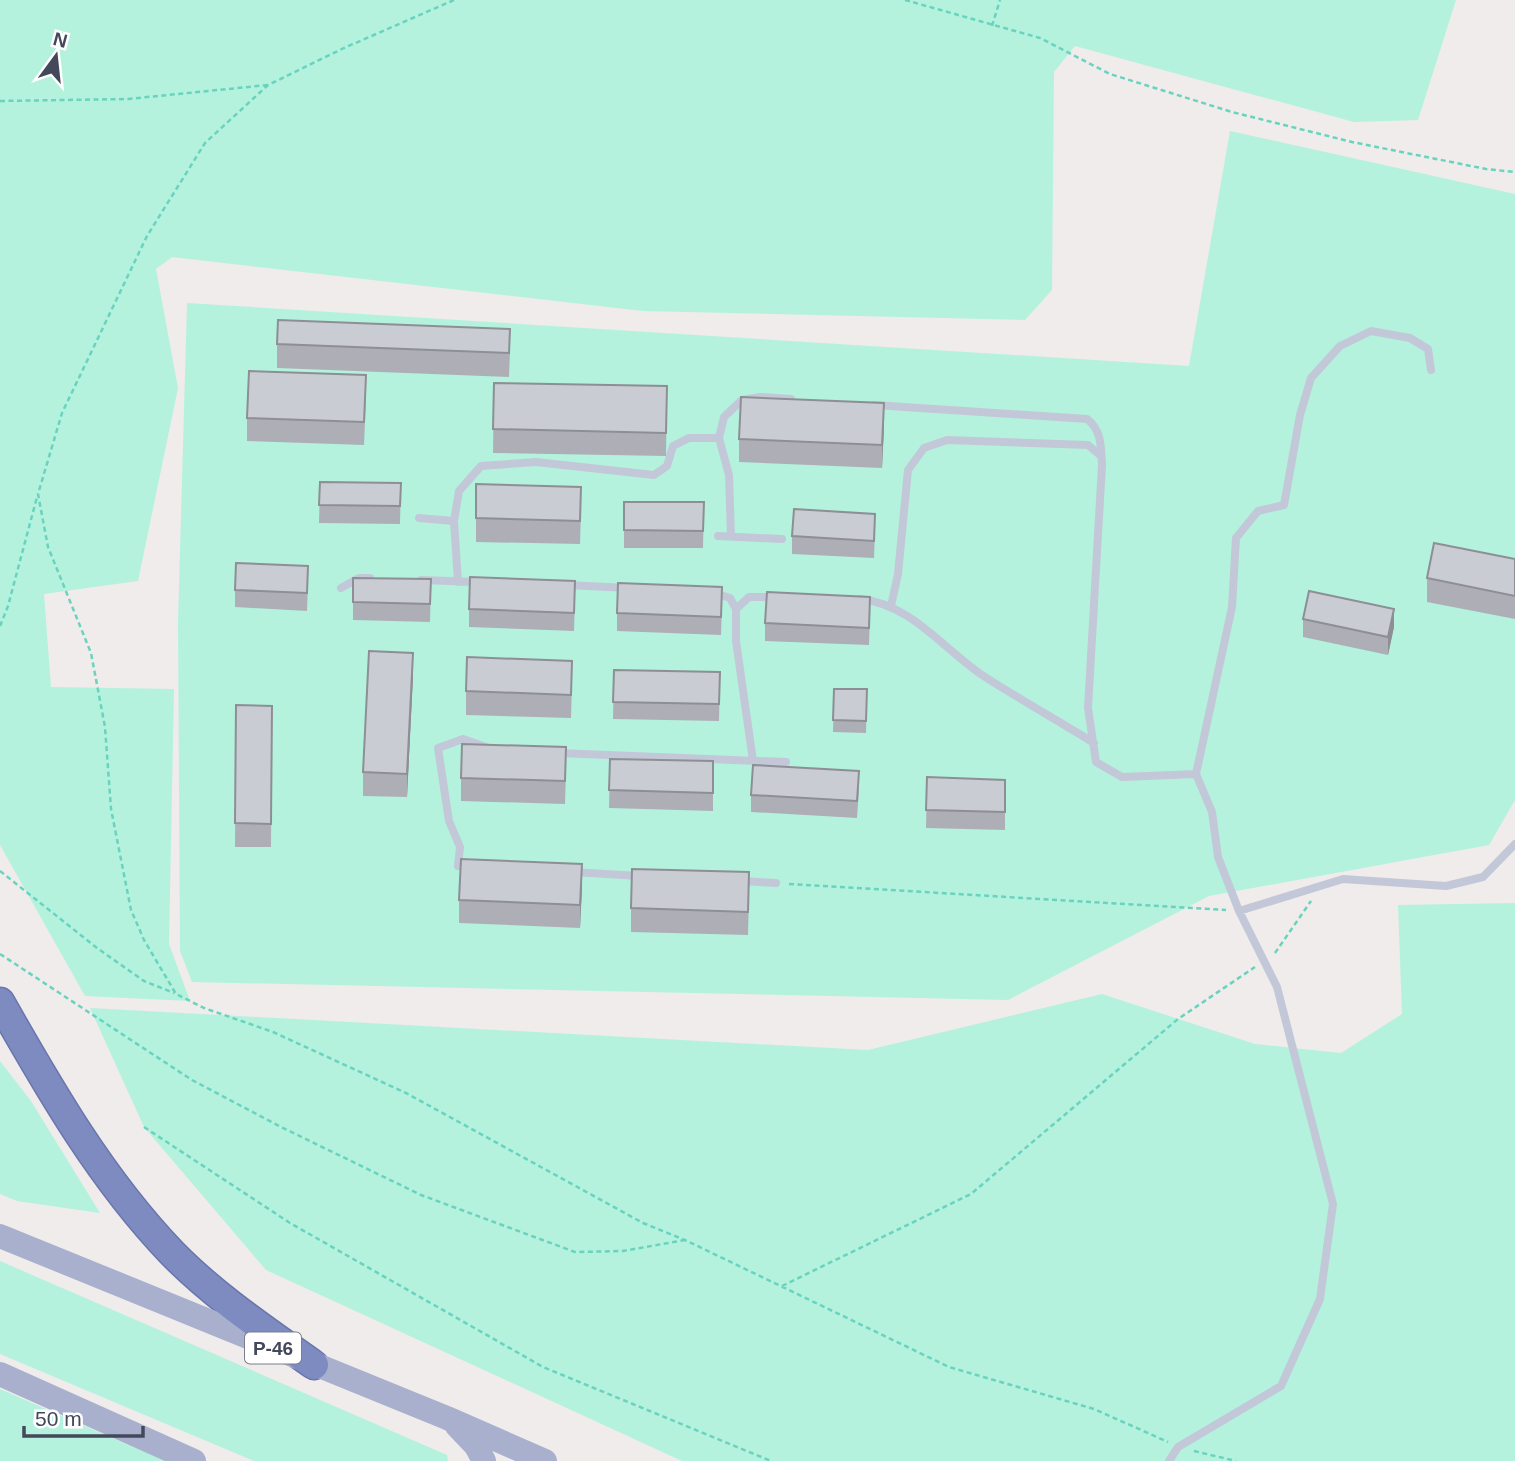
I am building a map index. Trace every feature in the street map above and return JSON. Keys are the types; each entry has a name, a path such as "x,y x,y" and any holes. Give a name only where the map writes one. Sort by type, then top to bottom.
{"highway":[{"path":"0,1002 64,1113 148,1226 190,1270 236,1309 314,1365"}],"main road":[{"name":"Р-46","path":"0,1236 447,1418 545,1461"},
{"path":"0,1374 194,1461"},
{"path":"447,1418 467,1434 484,1461"}],"lane":[{"path":"1169,1461 1178,1447 1282,1386 1320,1299 1333,1204 1276,986 1239,911 1218,857 1212,812 1196,774 1232,607 1236,538 1258,511 1284,505 1300,415 1311,378 1340,346 1371,331 1410,338 1428,349 1431,370"},
{"path":"731,537 729,475 719,438 724,417 742,400 760,397 801,400"},
{"path":"869,404 1087,419 1095,425 1101,456 1088,708 1096,762 1122,777 1196,774"},
{"path":"458,582 454,521 459,491 481,466 536,462 654,475 667,466 673,446 689,438 719,438"},
{"path":"891,606 898,574 908,470 924,447 947,440 1088,445 1101,456"},
{"path":"419,518 454,521"},
{"path":"718,536 782,539"},
{"path":"341,588 359,578 384,579"},
{"path":"408,580 485,582"},
{"path":"553,585 635,589"},
{"path":"704,592 718,592 730,598 736,609 736,641 753,761"},
{"path":"736,609 749,597 788,597"},
{"path":"851,599 864,599 891,606 914,619 981,674 1094,743"},
{"path":"485,868 458,866 460,847 449,821 438,748 463,739 484,747 497,748"},
{"path":"551,752 786,762"},
{"path":"1239,911 1343,878 1446,886 1483,877 1515,844"},
{"path":"568,872 650,876"},
{"path":"732,880 776,883"}],"path":[{"path":"0,626 62,413 147,236 205,143 268,85 454,0"},
{"path":"905,0 1040,38 1110,74 1231,112 1352,142 1486,169 1515,172"},
{"path":"992,26 1000,0"},
{"path":"0,101 128,99 268,85"},
{"path":"38,494 48,547 91,653 105,727 111,809 131,910 144,940 176,993"},
{"path":"0,871 97,948 144,981 176,993 204,1008 273,1032 406,1093 643,1223 685,1240 949,1367 1094,1409 1178,1447 1236,1461"},
{"path":"759,882 1239,911"},
{"path":"782,1286 971,1194 1178,1019 1274,955 1322,885"},
{"path":"0,954 192,1080 421,1195 575,1252 623,1251 685,1240"},
{"path":"144,1127 290,1223 544,1367 771,1461"}],"green space":[{"path":"0,0 1456,0 1418,120 1354,122 1075,46 1054,72 1052,290 1025,320 643,311 172,257 156,269 178,388 138,581 44,594 51,687 174,689 169,944 190,1001 85,996 0,845"},
{"path":"1230,131 1515,194 1515,800 1489,845 1209,896 1008,1000 192,982 180,951 178,623 187,303 1189,366"},
{"path":"1515,903 1515,1461 682,1461 266,1270 144,1127 90,1008 868,1050 1102,994 1255,1044 1341,1053 1402,1014 1398,905"},
{"path":"0,1061 31,1101 100,1213 17,1201 0,1194"},
{"path":"0,1261 447,1455 448,1461 254,1461 0,1354"},
{"path":"0,1389 165,1461 0,1461"}],"building":[{"path":"278,320 510,329 509,353 277,344"},
{"path":"249,371 366,375 364,422 247,418"},
{"path":"494,383 667,386 666,433 493,429"},
{"path":"741,397 884,403 882,445 739,439"},
{"path":"320,482 401,483 400,506 319,505"},
{"path":"476,484 581,487 580,521 476,518"},
{"path":"624,502 704,502 703,531 624,530"},
{"path":"794,509 875,514 874,541 792,536"},
{"path":"1434,543 1515,559 1515,596 1427,578"},
{"path":"236,563 308,566 307,593 235,590"},
{"path":"470,577 575,581 574,613 469,609"},
{"path":"353,578 431,579 430,604 353,602"},
{"path":"618,583 722,587 721,617 617,613"},
{"path":"1309,591 1394,609 1388,637 1303,619"},
{"path":"767,592 870,597 869,628 765,623"},
{"path":"369,651 413,653 407,774 363,772"},
{"path":"467,657 572,661 571,695 466,691"},
{"path":"614,670 720,672 719,704 613,702"},
{"path":"834,689 867,689 866,721 833,720"},
{"path":"236,705 272,706 271,824 235,823"},
{"path":"462,744 566,747 565,781 461,778"},
{"path":"610,759 713,761 713,793 609,790"},
{"path":"753,765 859,771 857,801 751,795"},
{"path":"927,777 1005,780 1005,812 926,810"},
{"path":"461,859 582,864 580,905 459,900"},
{"path":"632,869 749,872 748,912 631,908"}]}
